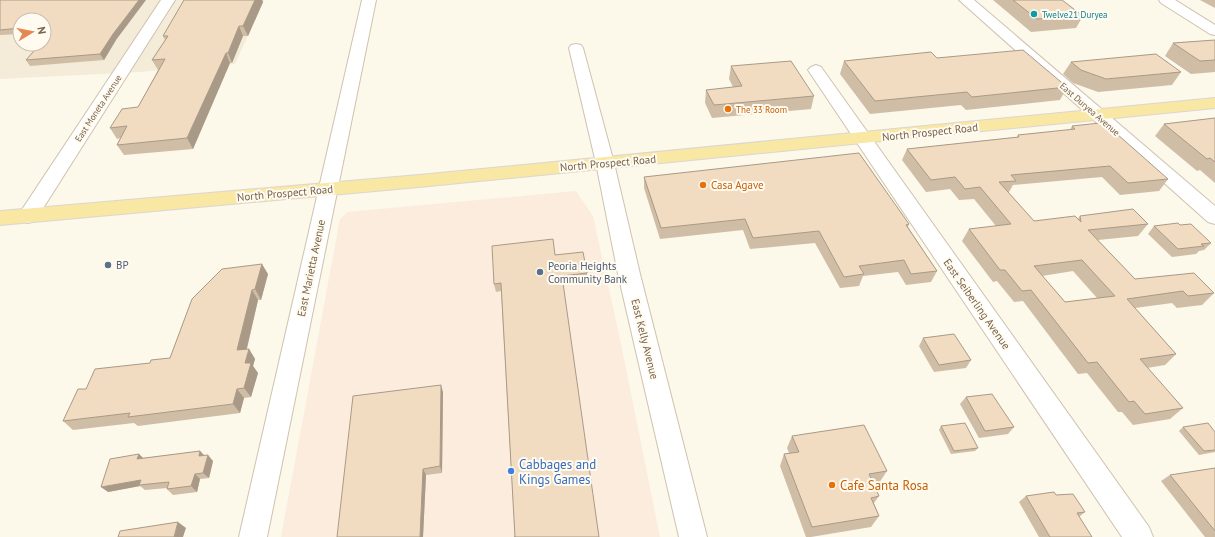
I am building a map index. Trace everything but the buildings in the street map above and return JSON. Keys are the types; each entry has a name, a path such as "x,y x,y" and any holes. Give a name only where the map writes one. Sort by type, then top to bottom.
{"main road":[{"name":"North Prospect Road","path":"0,218 605,163 1215,103"}],"street":[{"name":"East Moneta Avenue","path":"28,216 168,0"},
{"name":"East Marietta Avenue","path":"253,537 369,0"},
{"name":"East Duryea Avenue","path":"966,0 1215,217"},
{"path":"1166,0 1215,31"},
{"name":"East Kelly Avenue","path":"576,48 605,163 629,274 694,537"},
{"name":"East Seiberling Avenue","path":"816,70 1139,537"}],"shaded area":[{"path":"0,0 264,0 235,64 139,72 0,79"},
{"path":"576,191 593,216 621,344 660,537 281,537 340,219 347,212"}],"place":[{"name":"Twelve21 Duryea","path":"1034,14"},
{"name":"The 33 Room","path":"728,109"},
{"name":"Casa Agave","path":"703,185"},
{"name":"BP","path":"108,265"},
{"name":"Peoria Heights Community Bank","path":"540,272"},
{"name":"Cabbages and Kings Games","path":"511,471"},
{"name":"Cafe Santa Rosa","path":"832,485"}]}
